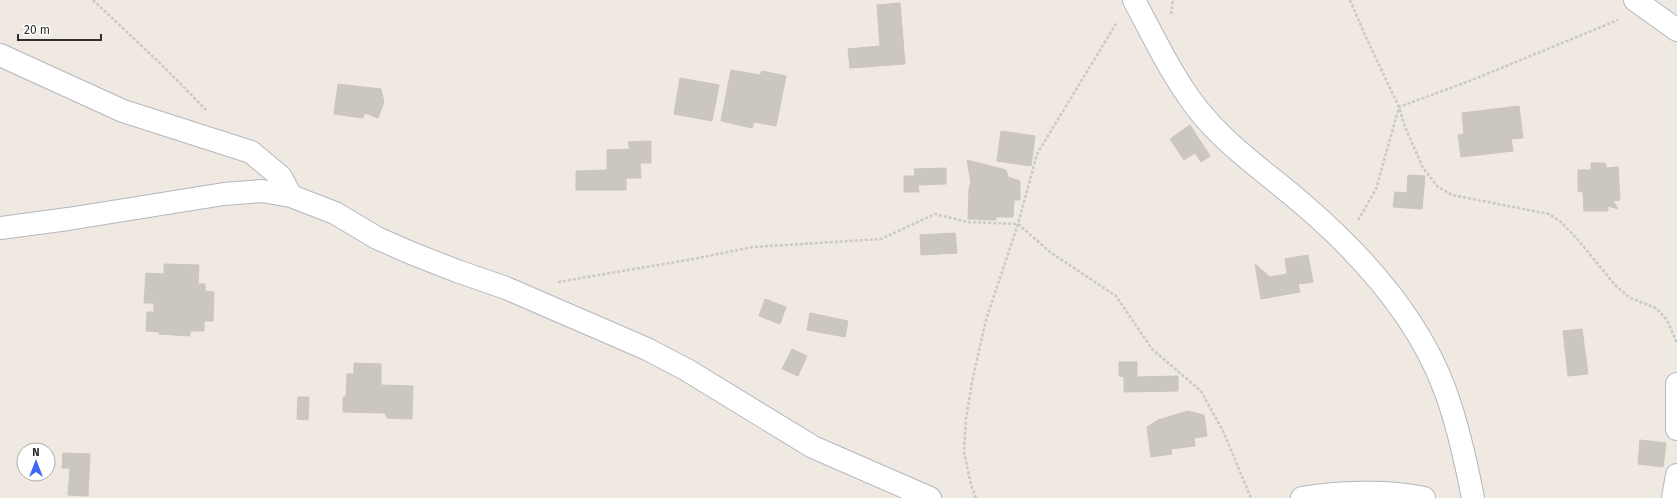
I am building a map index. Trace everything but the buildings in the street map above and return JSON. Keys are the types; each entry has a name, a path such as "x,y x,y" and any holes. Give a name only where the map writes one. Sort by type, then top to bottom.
{"street":[{"path":"1134,0 1165,60 1196,107 1227,141 1304,205 1344,243 1390,293 1423,342 1445,390 1463,447 1473,498"},
{"path":"1641,4 1677,30"},
{"path":"0,55 123,111 251,152 281,177 291,196"},
{"path":"0,228 68,219 224,194 262,191 291,196 335,213 377,238 412,254 457,272 506,288 647,350 687,370 813,447 930,498"},
{"path":"1677,384 1677,429"},
{"path":"1673,498 1677,475"},
{"path":"1302,498 1354,493 1412,495 1424,498"}],"path":[{"path":"93,0 211,114"},
{"path":"1350,0 1399,107 1405,126 1423,168 1438,188 1452,195 1549,214 1561,222 1579,241 1615,285 1630,298 1656,308 1667,320 1673,337 1677,343"},
{"path":"1399,107 1472,80 1641,4"},
{"path":"976,498 971,485 964,452 966,418 973,377 986,320 1018,224 1037,154 1118,21"},
{"path":"1344,243 1376,189 1399,107"},
{"path":"551,283 693,260 753,247 881,239 935,214 968,222 1018,224 1050,252 1116,296 1152,349 1201,391 1223,431 1251,498"}]}
